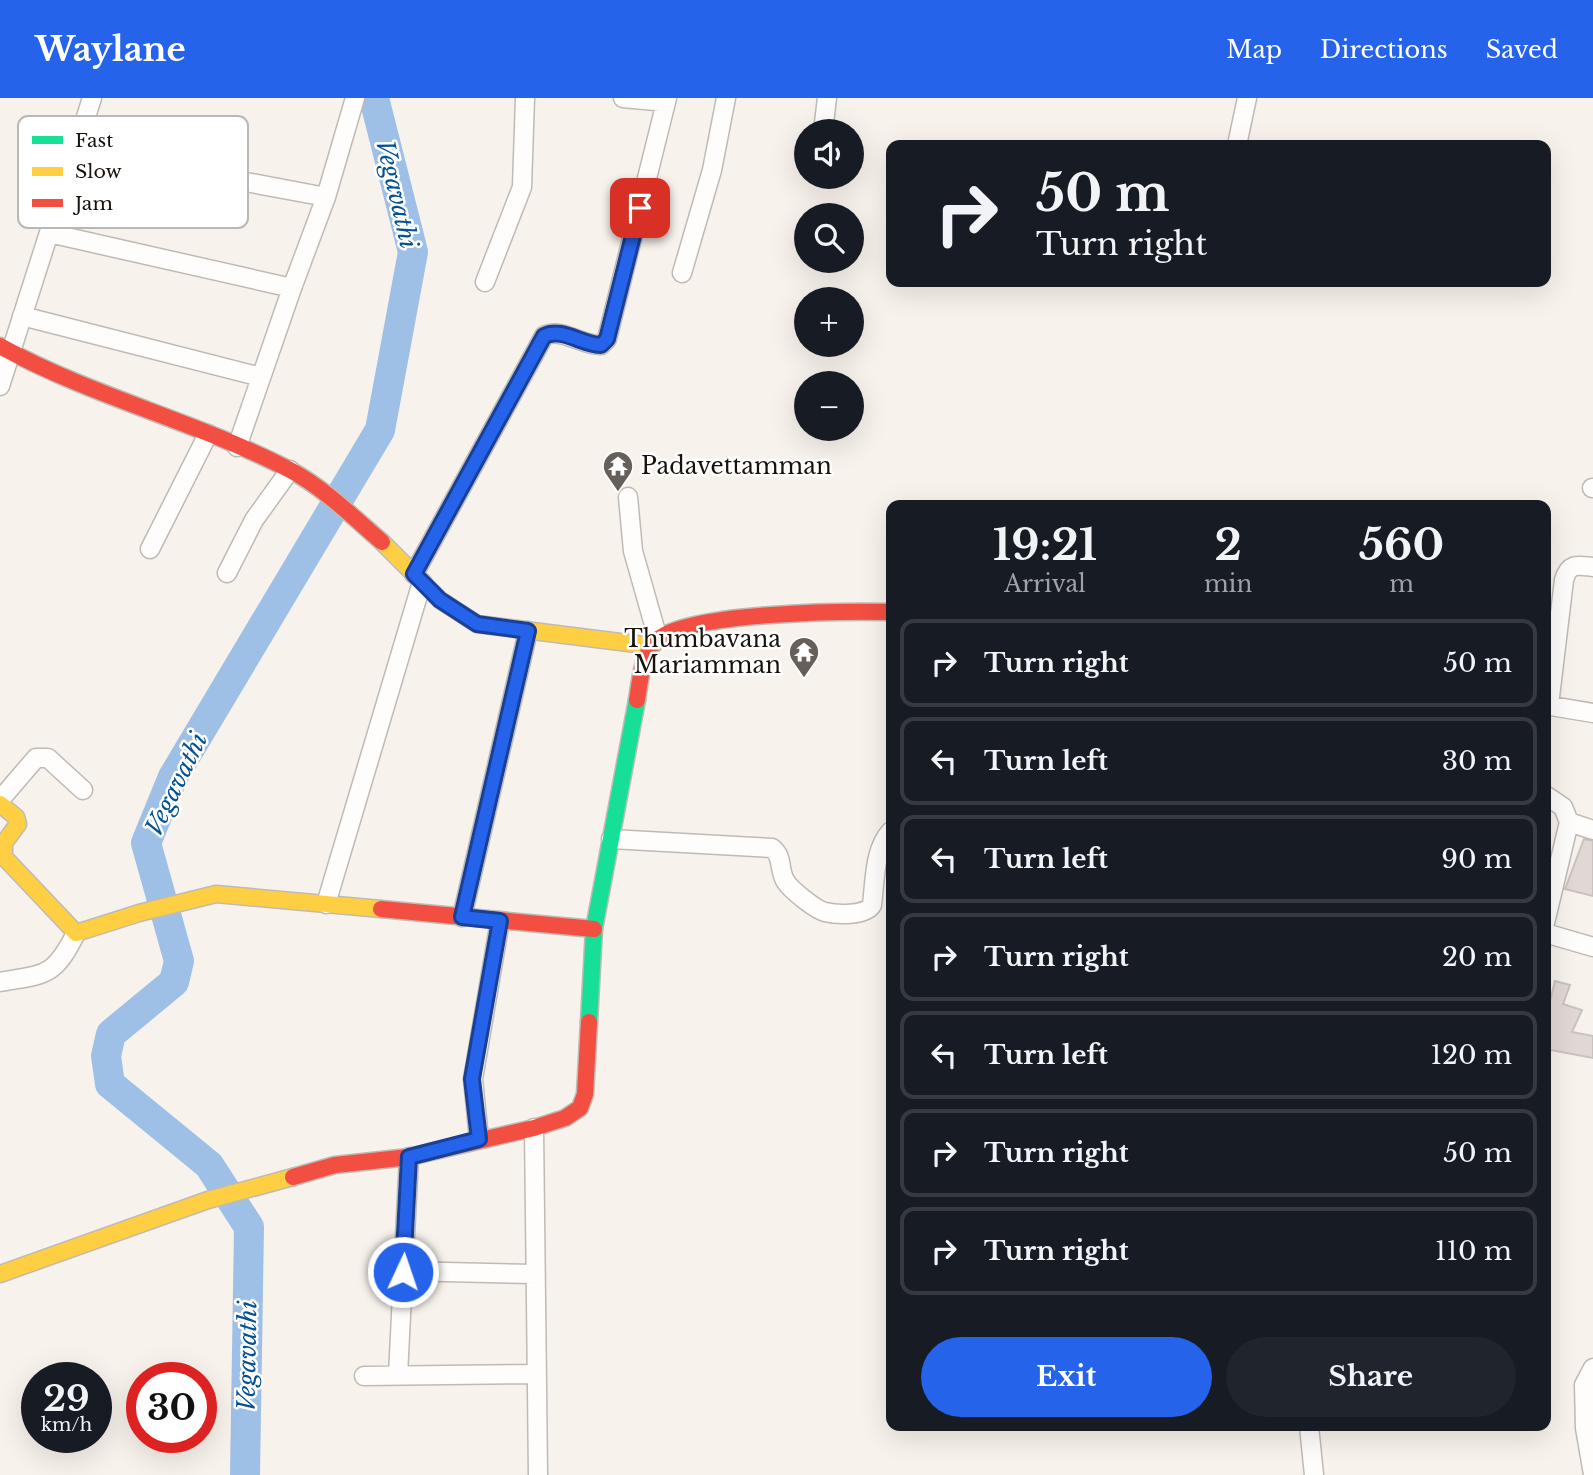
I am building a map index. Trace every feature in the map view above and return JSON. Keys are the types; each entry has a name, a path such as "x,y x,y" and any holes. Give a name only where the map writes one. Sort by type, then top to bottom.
{"street":[{"path":"86,116 92,98"},
{"path":"237,447 326,197 355,98"},
{"path":"485,282 522,187 525,98"},
{"path":"326,904 418,578 544,336 559,333 592,345 601,345 607,339 666,100 623,98"},
{"path":"682,273 712,170 726,98"},
{"path":"824,119 827,98"},
{"path":"1238,140 1247,98"},
{"path":"248,182 326,197"},
{"path":"0,386 5,349 22,316 51,228"},
{"path":"49,233 292,288"},
{"path":"22,316 261,377"},
{"path":"5,349 36,366 208,434 290,470 320,489 392,550 440,600 477,624 655,643"},
{"path":"150,549 208,434"},
{"path":"227,573 254,520 290,470"},
{"path":"628,497 633,551 655,643"},
{"path":"1551,676 1567,571 1573,566 1593,567"},
{"path":"0,1274 208,1200 335,1165 409,1157 534,1128 565,1118 580,1108 584,1094 594,929 643,666 655,643 681,628 708,621 852,611 886,612"},
{"path":"462,917 528,631"},
{"path":"1551,706 1593,713"},
{"path":"76,933 4,857 4,843 18,824 16,817 0,802 36,758 42,756 48,758 83,790"},
{"path":"1551,798 1563,807 1569,822 1551,898"},
{"path":"1569,822 1593,830"},
{"path":"611,839 772,848 780,857 786,884 820,909 832,913 869,910 879,854 886,836"},
{"path":"0,982 41,975 56,966 76,933 185,900 216,894 594,929"},
{"path":"479,1139 472,1079 500,921"},
{"path":"1551,935 1593,947"},
{"path":"534,1128 538,1475"},
{"path":"398,1375 409,1157"},
{"path":"403,1272 535,1275"},
{"path":"1593,1368 1584,1385 1584,1428 1593,1474"},
{"path":"364,1376 536,1374"},
{"path":"1310,1431 1314,1475"}],"building":[{"path":"1584,839 1593,841 1593,896 1565,889"},
{"path":"1555,981 1570,985 1563,1004 1582,1010 1572,1032 1593,1036 1593,1058 1551,1050 1551,997"}],"waterway":[{"name":"Vegavathi","path":"245,1475 249,1227 209,1165 110,1084 106,1056 111,1034 174,982 179,961 146,843 173,777 380,430 413,252 374,98"}],"traffic: fast":[{"path":"589,1022 594,929 637,700"}],"traffic: slow":[{"path":"382,542 440,600 477,624 652,646"},
{"path":"0,804 16,817 18,824 4,843 4,857 76,933 139,913 216,894 381,909"},
{"path":"0,1274 208,1200 293,1177"}],"traffic: jam":[{"path":"0,346 71,380 218,437 290,470 326,494 382,542"},
{"path":"637,700 642,668 648,653 657,640 674,631 701,624 769,615 886,612"},
{"path":"381,909 594,929"},
{"path":"293,1177 335,1165 409,1157 534,1128 565,1118 580,1108 585,1094 589,1022"}],"place":[{"name":"Padavettamman","path":"618,493"},
{"name":"Thumbavana Mariamman","path":"804,679"}],"route":[{"path":"403,1272 409,1157 479,1139 472,1079 500,921 462,917 528,631 477,624 440,600 414,574 544,336 559,333 592,345 601,345 607,339 640,208"}]}
